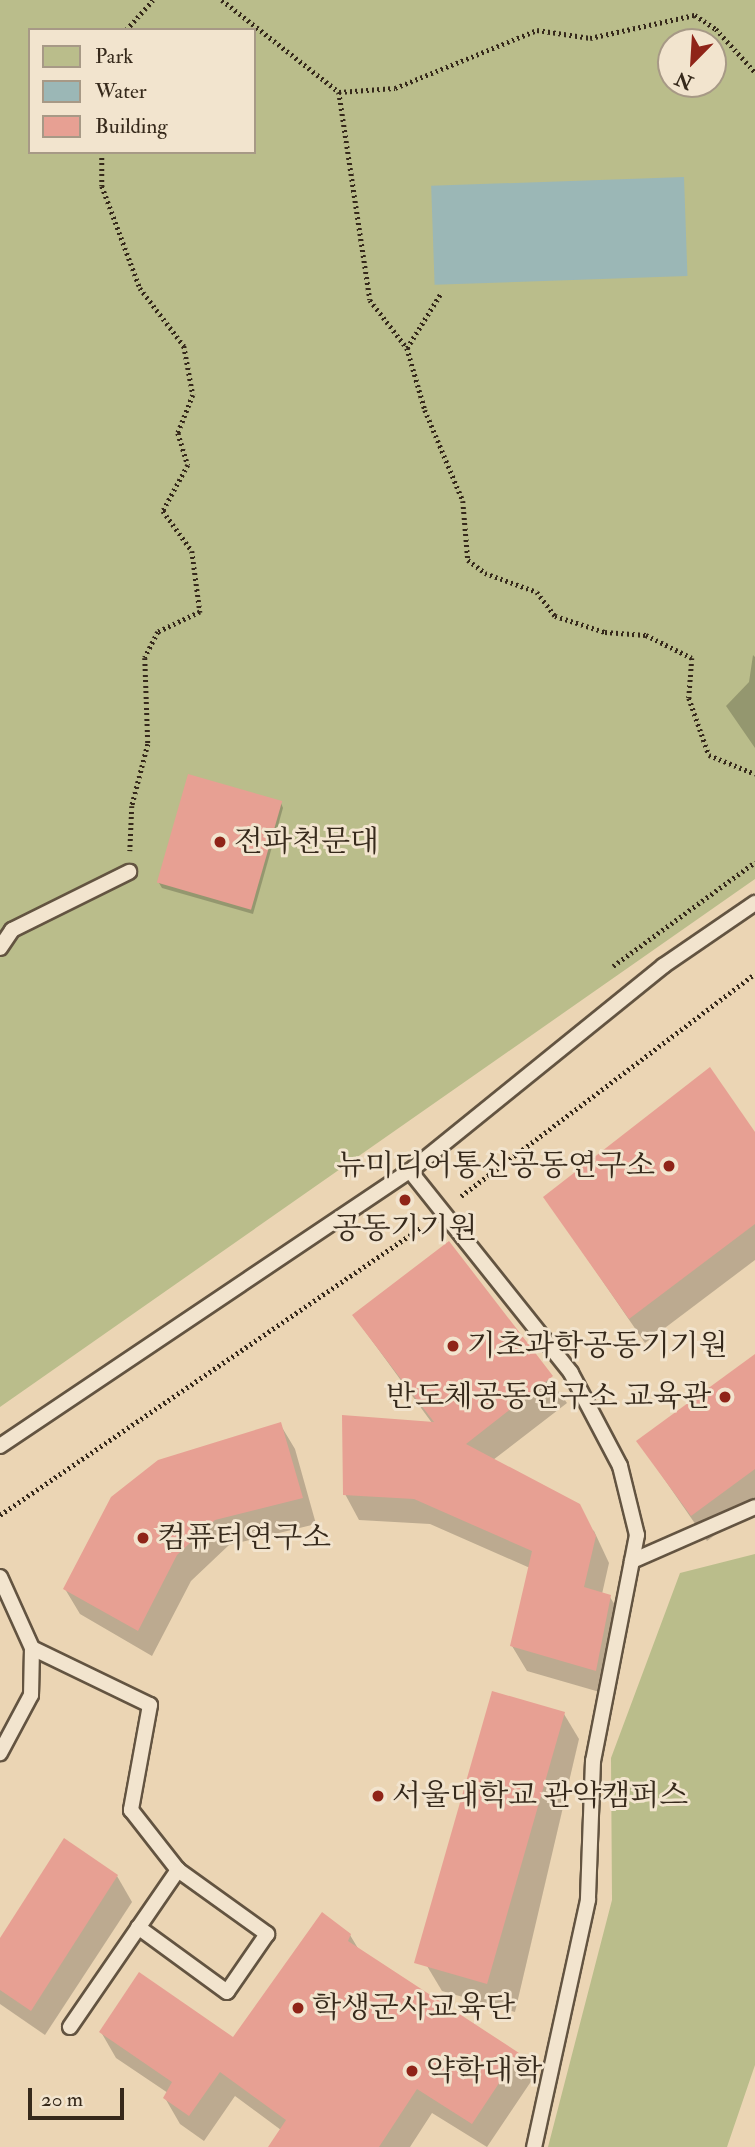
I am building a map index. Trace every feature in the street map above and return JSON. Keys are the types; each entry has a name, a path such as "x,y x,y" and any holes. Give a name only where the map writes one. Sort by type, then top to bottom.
{"lane":[{"path":"0,948 12,930 129,872"},
{"path":"0,1446 410,1171 663,966 755,902"},
{"path":"410,1171 571,1373 620,1466 637,1535 593,1761 588,1900 534,2147"},
{"path":"632,1561 755,1507"},
{"path":"0,1577 32,1648 31,1695 0,1753"},
{"path":"32,1648 150,1705 131,1810 178,1870 267,1934 228,1992 138,1927"},
{"path":"70,2027 178,1870"}],"path":[{"path":"128,28 153,0"},
{"path":"222,0 339,92 395,88 537,30 590,38 695,15 716,29 755,72"},
{"path":"339,92 370,300 407,348 425,410 463,500 468,560 485,573 537,592 555,616 605,632 646,635 692,658 689,698 709,755 755,774"},
{"path":"102,154 102,186 135,275 184,346 193,395 178,433 188,466 163,511 192,551 200,611 158,632 145,658 148,744 132,806 129,872"},
{"path":"407,348 441,293"},
{"path":"613,966 755,862"},
{"path":"461,1195 755,974"},
{"path":"0,1515 422,1227"}],"green space":[{"path":"0,0 755,0 755,879 0,1407"},
{"path":"755,1554 755,2065 727,2147 548,2147 612,1900 611,1758 680,1573"}],"water":[{"path":"684,177 687,276 435,285 431,186"}],"building":[{"name":"전파천문대","path":"188,774 282,801 251,910 157,883"},
{"name":"뉴미디어통신공동연구소","path":"710,1067 755,1132 755,1224 629,1319 543,1197"},
{"path":"449,1241 553,1376 466,1444 580,1504 596,1536 584,1587 611,1595 596,1671 510,1646 532,1551 414,1499 343,1495 342,1415 434,1422 352,1315"},
{"name":"반도체공동연구소 교육관","path":"755,1354 755,1469 691,1516 636,1441"},
{"name":"컴퓨터연구소","path":"281,1422 303,1498 215,1520 177,1555 138,1631 63,1589 111,1497 158,1460"},
{"name":"약학대학","path":"492,1691 565,1712 487,1984 414,1963"},
{"path":"64,1838 118,1875 31,2011 0,1990 0,1938"},
{"path":"322,1912 351,1934 348,1941 519,2053 472,2124 417,2089 379,2147 268,2147 286,2120 220,2072 189,2116 163,2098 172,2082 99,2032 139,1972 233,2037"}],"place":[{"name":"전파천문대","path":"220,842"},
{"name":"뉴미디어통신공동연구소","path":"669,1166"},
{"name":"공동기기원","path":"405,1200"},
{"name":"기초과학공동기기원","path":"453,1346"},
{"name":"반도체공동연구소 교육관","path":"725,1397"},
{"name":"컴퓨터연구소","path":"143,1538"},
{"name":"서울대학교 관악캠퍼스","path":"378,1796"},
{"name":"학생군사교육단","path":"298,2008"},
{"name":"약학대학","path":"412,2071"}]}
